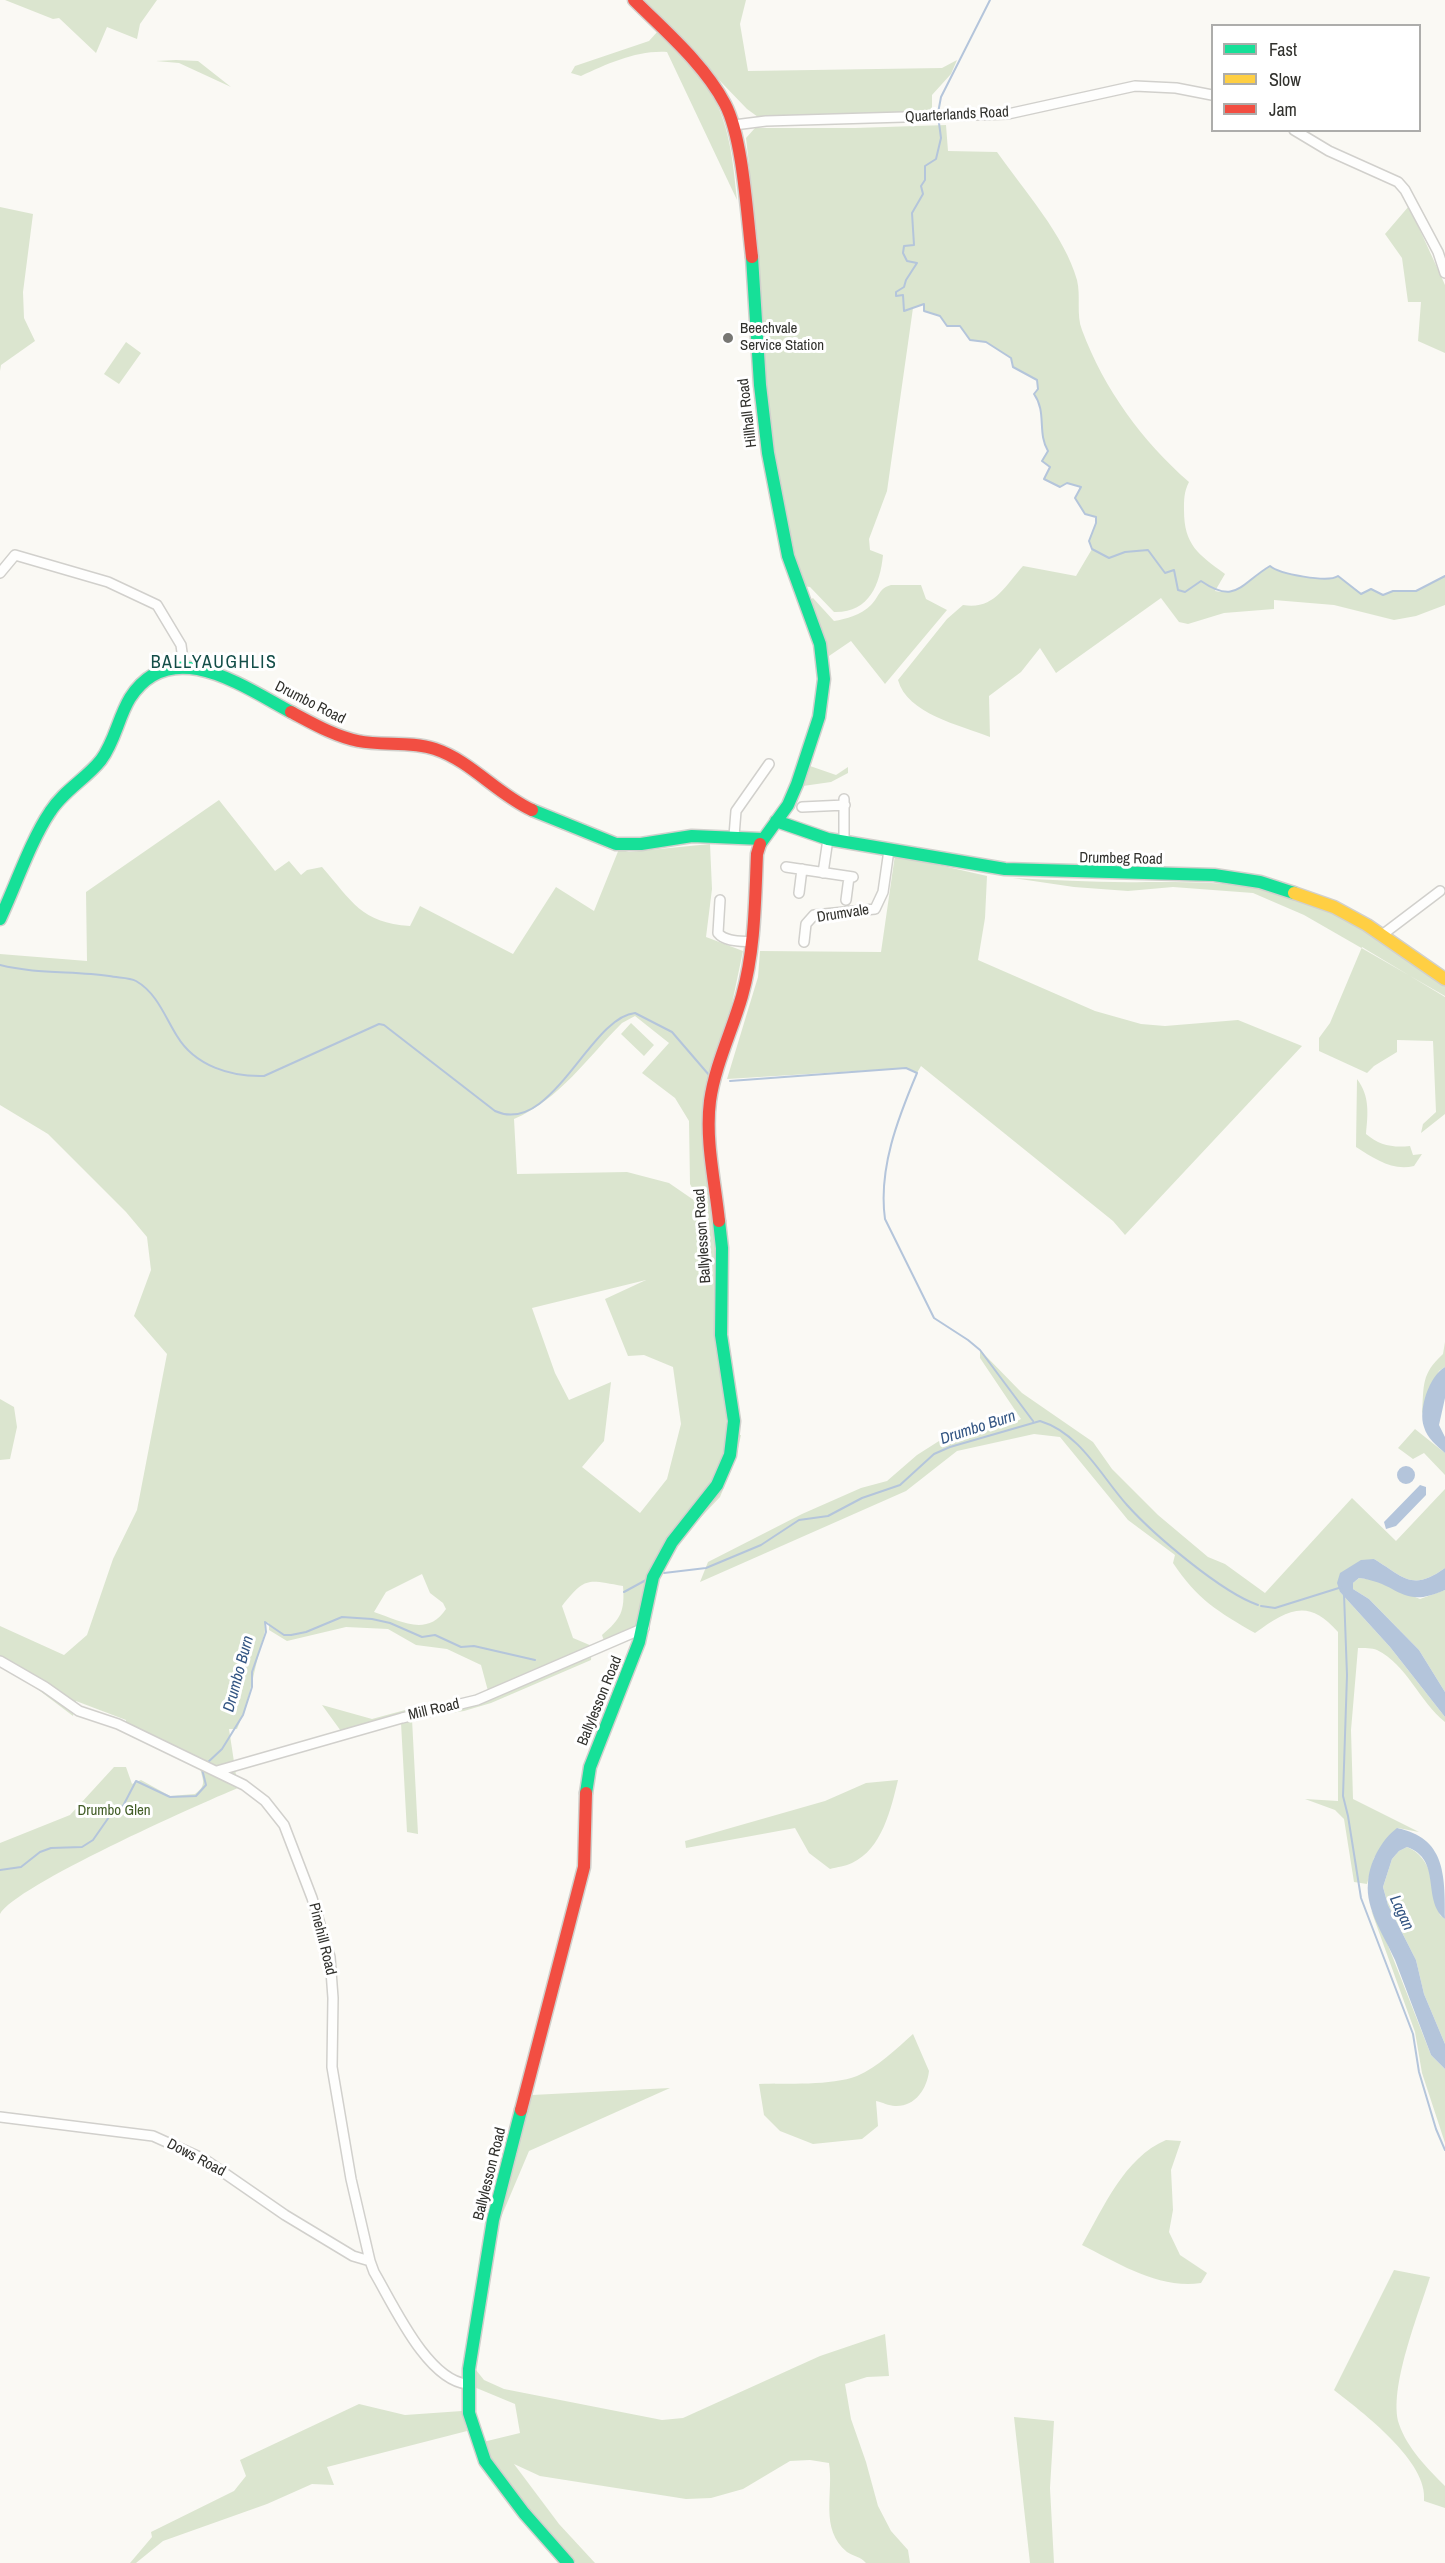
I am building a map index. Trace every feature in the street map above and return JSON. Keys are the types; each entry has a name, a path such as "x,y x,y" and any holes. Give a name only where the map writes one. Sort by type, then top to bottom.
{"main road":[{"name":"Hillhall Road","path":"634,0 702,71 726,105 734,125 742,168 752,252 759,385 768,453 788,556 820,644 824,679 819,717 797,784 776,821 762,839"},
{"name":"Drumbo Road","path":"0,919 49,813 59,799 104,756 124,705 132,693 154,676 184,667 206,669 225,676 313,724 349,739 381,745 423,747 445,753 514,801 543,816 616,844 629,845 680,837 735,836 762,839"},
{"name":"Drumbeg Road","path":"776,821 828,839 1022,871 1237,878 1313,898 1352,917 1382,935 1445,980"},
{"name":"Ballylesson Road","path":"568,2563 524,2513 485,2461 472,2427 468,2384 493,2220 585,1867 584,1803 590,1767 644,1628 648,1592 659,1562 717,1485 730,1455 731,1395 721,1335 722,1248 709,1127 715,1076 742,995 752,942 756,861 762,839"}],"street":[{"name":"Quarterlands Road","path":"734,125 766,121 1008,114 1135,86 1176,88 1211,95"},
{"path":"1297,132 1329,152 1398,182 1405,190 1438,252 1445,273"},
{"path":"0,573 15,555 108,582 157,604 181,645 184,667"},
{"path":"735,836 736,811 769,764"},
{"path":"802,807 844,802 844,842"},
{"path":"823,873 828,839"},
{"name":"Drumvale","path":"804,942 806,924 814,915 857,912 875,909 879,905 889,850"},
{"path":"786,867 851,877 846,900"},
{"path":"799,893 802,869"},
{"path":"1382,935 1440,891"},
{"path":"720,900 718,933 721,937 752,942"},
{"name":"Mill Road","path":"209,1767 477,1700 644,1628"},
{"name":"Pinehill Road","path":"0,1661 45,1687 79,1711 118,1724 254,1791 284,1825 324,1935 333,1980 332,2067 351,2179 370,2261 380,2282 424,2354 447,2376 468,2384"},
{"name":"Dows Road","path":"0,2117 153,2136 204,2159 285,2215 353,2256 370,2261"}],"green space":[{"path":"5,0 157,0 140,24 137,39 107,27 96,53 59,18 53,19"},
{"path":"642,0 746,0 740,24 748,71 942,68 957,60 951,74 932,95 932,115 758,117 747,109"},
{"path":"658,31 697,73 715,101 726,128 737,200 667,52 633,56 581,76 571,73 575,66 649,41"},
{"path":"156,61 198,61 231,87 179,63"},
{"path":"946,125 948,151 997,152 1042,213 1063,247 1077,280 1080,324 1101,373 1140,431 1189,482 1184,502 1185,522 1190,540 1200,554 1225,574 1215,591 1232,591 1270,566 1303,577 1324,579 1338,576 1361,593 1371,589 1383,595 1393,591 1416,591 1445,576 1445,605 1416,616 1394,620 1334,605 1274,600 1274,609 1224,613 1188,624 1179,622 1161,598 1056,673 1040,648 1021,672 989,696 990,737 936,717 912,702 903,692 898,680 947,619 963,605 974,606 991,600 1004,589 1023,566 1076,576 1092,549 1089,541 1096,517 1085,514 1075,498 1080,487 1067,483 1060,487 1044,479 1050,467 1042,461 1048,451 1043,437 1040,408 1034,394 1037,389 1037,380 1013,367 1011,358 986,342 970,340 960,326 947,326 940,316 924,311 923,304 913,308 887,491 869,539 870,550 883,555 879,577 864,602 846,611 834,612 810,587 803,586 785,516 768,415 746,138 755,128"},
{"path":"1409,206 1445,285 1445,353 1418,341 1421,302 1408,302 1402,258 1385,234"},
{"path":"0,207 33,214 23,292 24,318 35,341 1,365 0,371"},
{"path":"126,342 141,353 119,384 104,374"},
{"path":"891,585 921,585 926,599 947,610 885,684 851,641 829,656 820,625 808,601 813,598 834,621 863,611 871,605 884,588"},
{"path":"810,766 836,775 848,767 848,773 831,782 803,786"},
{"name":"Drumbo Glen","path":"219,800 275,871 289,861 301,875 307,870 322,867 350,900 369,915 393,924 410,926 420,906 513,954 556,887 594,911 619,849 629,852 710,844 712,889 706,937 743,951 729,1018 707,1086 704,1120 716,1247 717,1351 726,1402 727,1435 741,1435 736,1458 720,1497 689,1530 666,1561 638,1627 604,1641 602,1635 614,1624 620,1614 623,1586 588,1582 577,1589 562,1606 573,1638 592,1646 591,1660 491,1703 464,1711 412,1719 418,1834 407,1832 401,1723 346,1738 322,1705 372,1719 431,1703 474,1697 488,1691 481,1665 447,1649 416,1645 388,1629 346,1627 287,1641 269,1630 269,1623 265,1622 265,1633 246,1706 237,1729 229,1729 238,1788 186,1810 72,1866 13,1901 0,1914 0,1843 70,1815 114,1767 126,1767 132,1784 141,1780 170,1796 195,1794 203,1784 200,1767 125,1730 126,1720 76,1701 73,1716 32,1685 0,1666 0,1626 64,1655 87,1635 113,1559 137,1510 167,1354 134,1316 151,1270 147,1237 126,1212 48,1134 0,1105 0,954 87,961 86,892","holes":["635,1016 669,1043 642,1073 675,1098 689,1121 690,1184 701,1205 669,1183 627,1172 517,1174 514,1119 545,1101 572,1077 622,1023","646,1280 605,1299 628,1356 644,1355 673,1367 681,1424 667,1479 640,1513 582,1467 604,1441 611,1382 569,1400 555,1373 532,1308","422,1574 430,1593 443,1603 446,1609 430,1623 421,1625 403,1622 374,1612 386,1592"]},
{"path":"895,855 987,876 985,918 978,960 1095,1011 1141,1024 1165,1026 1238,1020 1302,1046 1125,1235 1113,1221 921,1066 917,1073 906,1068 727,1079 758,977 760,951 881,952"},
{"path":"1013,878 1223,884 1246,886 1292,897 1316,905 1369,932 1445,986 1445,996 1304,915 1253,893 1173,887 1128,891 1074,887"},
{"path":"1362,947 1445,997 1445,1114 1421,1133 1423,1124 1436,1112 1433,1041 1397,1040 1397,1052 1367,1073 1319,1051 1319,1038 1330,1023"},
{"path":"631,1023 654,1045 644,1056 621,1034"},
{"path":"1357,1079 1366,1099 1366,1134 1386,1145 1410,1146 1413,1155 1422,1154 1414,1166 1391,1165 1377,1160 1356,1147"},
{"path":"1445,1342 1445,1367 1439,1371 1422,1414 1427,1374 1443,1354"},
{"path":"980,1350 1022,1393 1093,1442 1112,1469 1158,1515 1208,1557 1225,1564 1265,1593 1352,1498 1396,1541 1445,1489 1445,1568 1424,1579 1408,1579 1374,1559 1340,1592 1390,1647 1445,1717 1445,1722 1388,1657 1375,1649 1358,1648 1351,1730 1353,1799 1419,1832 1398,1828 1374,1858 1367,1884 1354,1882 1344,1819 1335,1810 1305,1799 1338,1801 1338,1632 1317,1614 1297,1611 1277,1618 1255,1633 1209,1604 1173,1563 1175,1555 1128,1520 1060,1437 1034,1434 957,1451 906,1491 700,1582 708,1562 802,1514 861,1488 887,1481 917,1455 950,1434 989,1426 1009,1425 1021,1419 980,1358"},
{"path":"0,1399 14,1407 17,1427 10,1459 0,1460"},
{"path":"1415,1429 1445,1453 1445,1475 1424,1453 1413,1459 1398,1448"},
{"path":"1359,1578 1374,1580 1420,1599 1445,1590 1445,1692 1419,1650 1369,1599 1353,1589 1353,1583"},
{"path":"898,1780 884,1827 878,1838 862,1857 847,1865 830,1869 809,1853 795,1828 686,1848 685,1841 825,1801 866,1783"},
{"path":"1407,1847 1422,1858 1427,1867 1440,1915 1445,1919 1445,2044 1424,1994 1416,1960 1388,1905 1383,1887 1392,1859 1399,1851"},
{"path":"1371,1910 1382,1930 1431,2055 1445,2069 1445,2143 1422,2073 1415,2032"},
{"path":"913,2034 929,2071 926,2084 919,2096 902,2106 876,2101 878,2126 862,2139 813,2144 780,2131 764,2115 759,2084 822,2083 857,2076 879,2063"},
{"path":"670,2088 529,2151 499,2222 532,2095"},
{"path":"1166,2140 1181,2141 1171,2170 1173,2210 1169,2232 1180,2255 1207,2273 1201,2283 1185,2284 1154,2279 1082,2245 1116,2185 1127,2171 1151,2148"},
{"path":"1394,2270 1430,2277 1406,2351 1397,2409 1399,2424 1407,2441 1445,2486 1445,2508 1424,2501 1423,2486 1416,2470 1405,2455 1361,2411 1334,2390"},
{"path":"885,2334 889,2376 867,2377 845,2384 851,2419 878,2506 891,2531 908,2550 910,2563 866,2563 847,2552 838,2543 830,2522 829,2463 810,2460 790,2461 743,2489 711,2498 686,2499 540,2476 514,2464 559,2524 595,2563 576,2563 549,2536 512,2492 483,2442 520,2433 515,2404 474,2387 476,2370 484,2380 504,2389 662,2420 683,2418 820,2356"},
{"path":"359,2404 405,2415 462,2411 467,2431 327,2467 334,2485 312,2484 267,2504 163,2541 136,2563 130,2563 152,2537 151,2532 234,2491 246,2476 240,2460"},
{"path":"1014,2417 1054,2421 1050,2488 1054,2563 1030,2563"}],"water":[{"path":"1445,1367 1445,1398 1439,1425 1445,1437 1445,1453 1427,1435 1422,1412 1430,1385 1439,1371"},
{"path":"1406,1466 1412,1469 1415,1475 1412,1481 1406,1484 1400,1481 1397,1475 1400,1469"},
{"path":"1420,1485 1426,1487 1426,1495 1396,1526 1386,1529 1384,1522"},
{"path":"1374,1559 1408,1579 1424,1579 1445,1568 1445,1590 1430,1595 1409,1596 1373,1581 1359,1578 1353,1583 1353,1589 1369,1599 1419,1650 1445,1692 1445,1717 1390,1647 1340,1592 1337,1583 1340,1573 1361,1560"},
{"path":"1397,1828 1425,1840 1439,1860 1442,1873 1445,1919 1434,1902 1429,1870 1425,1861 1418,1853 1407,1847 1399,1851 1392,1859 1383,1887 1388,1905 1416,1960 1424,1994 1445,2044 1445,2069 1431,2055 1395,1960 1373,1913 1368,1893 1373,1860 1381,1845"}],"waterway":[{"path":"938,113 941,97 990,0"},
{"path":"939,123 941,138 936,159 925,166 925,180 921,186 923,194 912,213 914,245 904,246 903,253 907,261 917,263 904,287 896,292 896,296 903,295 904,311 924,304 924,311 940,316 947,326 960,326 970,340 986,342 1011,358 1013,367 1037,380 1038,389 1034,394 1040,408 1043,437 1048,451 1042,461 1050,467 1044,479 1060,487 1067,483 1081,487 1075,498 1085,514 1096,517 1089,541 1092,549 1109,558 1125,552 1148,550 1165,573 1174,570 1178,590 1185,592 1201,581 1213,588 1230,592 1270,566 1304,577 1324,579 1338,576 1361,594 1371,589 1383,595 1393,591 1416,591 1445,576"},
{"path":"0,965 27,970 127,978 136,981 150,992 177,1036 194,1055 215,1068 239,1074 264,1076 379,1024 384,1025 495,1111 515,1114 534,1107 552,1092 602,1034 618,1019 635,1013 672,1032 709,1075"},
{"path":"730,1081 906,1068 917,1073 891,1144 884,1181 885,1219 934,1318 980,1350 1033,1421"},
{"name":"Drumbo Burn","path":"664,1573 706,1568 761,1545 799,1520 828,1516 862,1498 900,1485 934,1454 950,1447 1040,1421 1067,1435 1078,1445 1127,1505 1171,1546 1207,1576 1258,1605"},
{"name":"Drumbo Burn","path":"624,1592 646,1580"},
{"name":"Drumbo Burn","path":"1261,1606 1275,1608 1342,1587"},
{"path":"1344,1594 1347,1675 1343,1796 1361,1898 1413,2034 1419,2072 1436,2129 1445,2150"},
{"name":"Drumbo Burn","path":"206,1764 222,1749 243,1715 252,1687 252,1672 266,1632 265,1622 284,1635 291,1635 306,1632 342,1617 372,1619 390,1623 422,1637 435,1635 461,1647 474,1646 535,1660"},
{"name":"Drumbo Burn","path":"0,1870 21,1867 40,1852 51,1848 82,1847 93,1840 109,1817 123,1806 136,1781 170,1797 196,1796 206,1785 202,1769"}],"traffic: fast":[{"path":"752,257 760,385 768,453 788,556 820,644 824,679 819,717 797,784 788,805 760,844"},
{"path":"0,919 43,823 61,798 101,760 130,698 147,679 166,670 187,668 208,672 252,690 291,712"},
{"path":"532,810 616,844 641,844 692,836 762,839"},
{"path":"776,821 828,839 1005,869 1214,875 1260,882 1294,893"},
{"path":"586,1793 590,1767 639,1642 653,1577 672,1542 717,1485 730,1455 734,1421 721,1335 722,1248 719,1221"},
{"path":"521,2110 493,2220 469,2369 469,2413 485,2461 524,2513 568,2563"}],"traffic: slow":[{"path":"1294,893 1334,907 1367,925 1445,979"}],"traffic: jam":[{"path":"634,0 695,62 725,104 736,136 740,157 752,257"},
{"path":"291,712 323,729 349,739 416,745 448,754 532,810"},
{"path":"719,1221 710,1146 710,1101 716,1074 746,979 752,943 757,854 760,844"},
{"path":"521,2110 584,1867 586,1793"}],"place":[{"name":"Beechvale Service Station","path":"728,338"}],"district":[{"name":"BALLYAUGHLIS","path":"214,663"}],"water label":[{"name":"Lagan","path":"1401,1913"}]}
